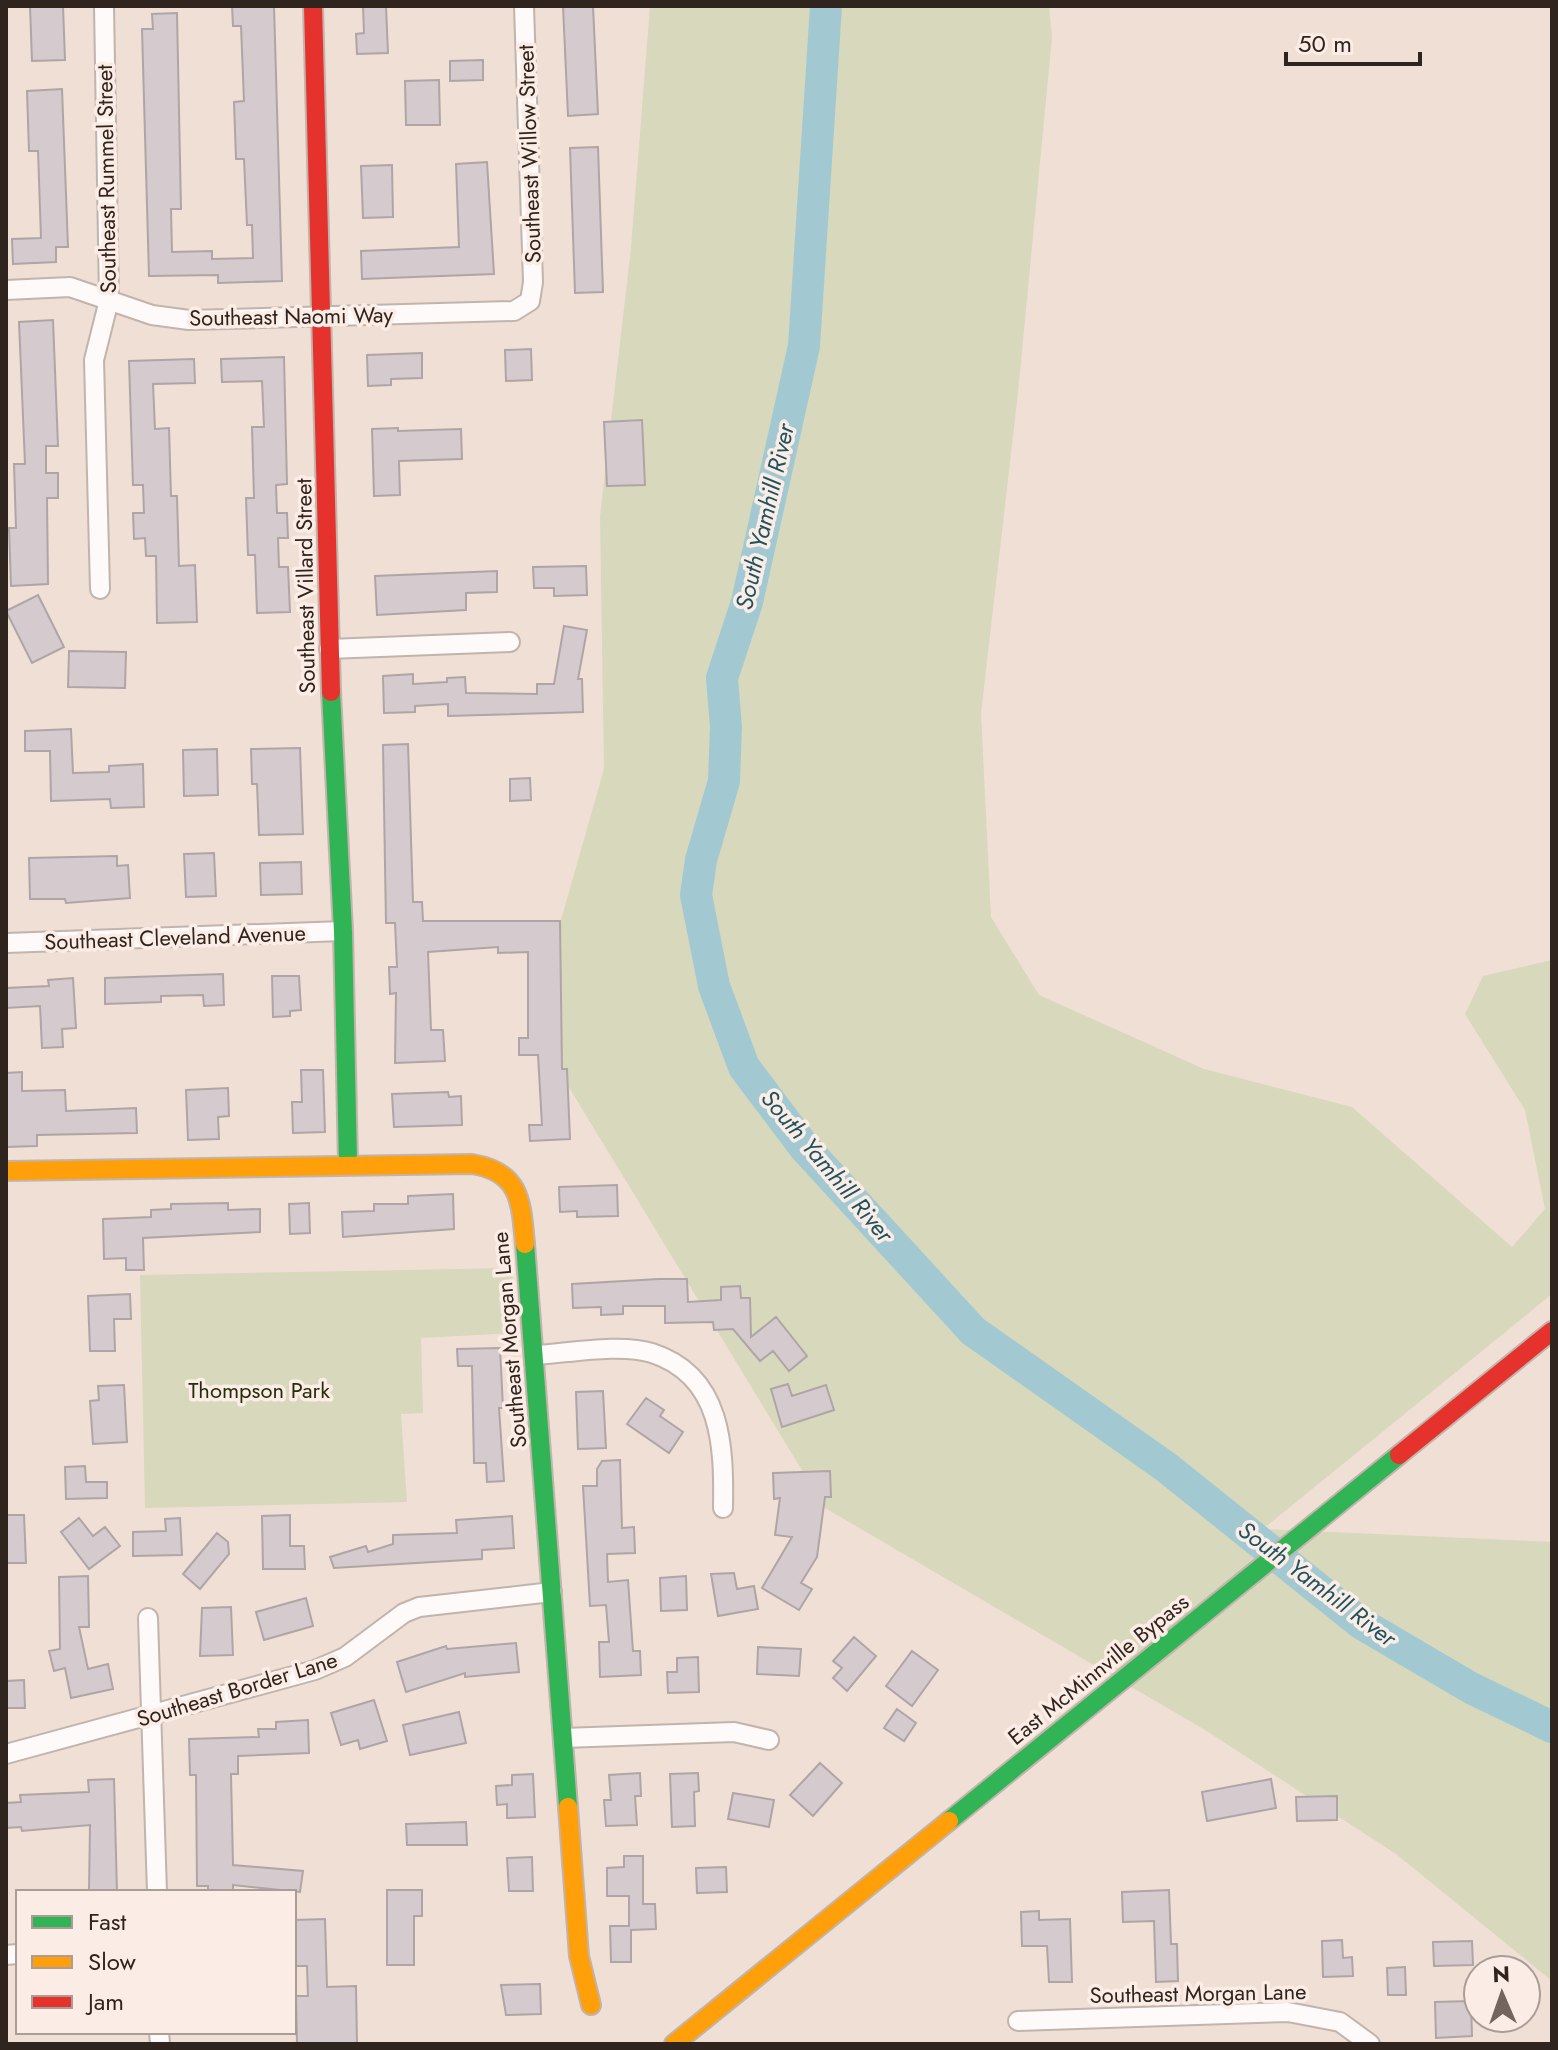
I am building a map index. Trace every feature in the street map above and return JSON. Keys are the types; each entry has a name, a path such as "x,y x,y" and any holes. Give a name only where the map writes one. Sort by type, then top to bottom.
{"main road":[{"name":"Southeast Villard Street","path":"313,6 329,649 343,931 348,1164"},
{"name":"Southeast Morgan Lane","path":"6,1171 480,1164 502,1173 517,1187 522,1209 536,1355 579,1956 591,2005"},
{"name":"East McMinnville Bypass","path":"674,2044 1552,1331"}],"street":[{"name":"Southeast Rummel Street","path":"100,589 94,360 100,325 109,300 104,6"},
{"name":"Southeast Willow Street","path":"524,6 533,282 530,301"},
{"name":"Southeast Naomi Way","path":"6,290 70,287 152,315 189,320 514,311 530,301"},
{"path":"329,649 510,642"},
{"name":"Southeast Cleveland Avenue","path":"6,943 343,931"},
{"path":"536,1355 603,1350 652,1353 686,1373 705,1395 720,1427 723,1508"},
{"name":"Southeast Border Lane","path":"6,1754 315,1670 345,1657 404,1613 419,1607 552,1592"},
{"path":"148,1618 157,1890"},
{"path":"563,1738 734,1732 769,1740"},
{"name":"Southeast Morgan Lane","path":"1018,2021 1288,2012 1340,2022 1370,2044"}],"green space":[{"path":"650,6 1049,6 1052,37 1018,393 981,713 991,917 1039,995 1204,1069 1352,1107 1512,1247 1545,1209 1525,1110 1465,1014 1483,976 1552,960 1552,1294 1263,1529 1552,1542 1552,1981 1542,1973 1542,1954 1519,1954 1396,1854 1205,1730 825,1508 531,1025 604,769 600,516 631,248"},
{"name":"Thompson Park","path":"512,1268 515,1333 421,1338 423,1413 401,1414 407,1502 145,1508 140,1275"}],"building":[{"path":"30,6 63,6 65,60 32,61"},
{"path":"232,6 274,6 282,281 218,283 218,275 149,276 142,29 153,29 152,14 177,13 181,209 171,209 172,252 212,251 212,259 253,258 252,225 247,225 244,159 236,159 234,102 244,101 241,26 233,26"},
{"path":"363,6 386,6 388,53 357,54 356,34 364,33"},
{"path":"563,6 593,6 598,114 568,116"},
{"path":"483,60 483,80 450,81 450,61"},
{"path":"439,80 440,125 406,125 405,81"},
{"path":"62,89 68,247 56,247 56,262 13,264 12,239 41,238 38,151 29,151 27,91"},
{"path":"598,147 603,292 575,293 570,148"},
{"path":"487,162 494,274 362,279 361,251 459,247 456,164"},
{"path":"392,165 393,217 363,218 361,166"},
{"path":"53,320 58,446 46,446 46,473 58,473 58,498 47,498 48,584 11,586 9,528 16,528 14,464 25,464 19,322"},
{"path":"531,349 532,380 506,381 505,350"},
{"path":"422,353 422,378 391,379 391,385 368,386 367,355"},
{"path":"284,357 287,484 276,485 277,513 287,513 288,538 278,538 279,567 288,567 290,612 257,613 255,555 248,555 246,498 254,498 252,427 264,427 262,381 222,382 221,359"},
{"path":"194,359 195,383 153,384 155,429 169,428 171,496 177,496 179,566 195,565 197,622 157,623 156,556 146,556 145,538 134,539 133,513 144,513 143,485 133,485 129,361"},
{"path":"642,420 645,485 607,486 604,422"},
{"path":"398,428 398,431 461,429 462,459 399,461 400,495 374,496 372,429"},
{"path":"586,566 587,595 554,596 554,588 534,588 533,567"},
{"path":"497,571 497,592 466,593 466,610 377,615 375,576"},
{"path":"38,595 64,647 32,663 6,611"},
{"path":"564,626 587,630 578,679 582,679 583,712 448,716 448,704 415,706 415,712 384,713 383,676 413,674 413,684 447,682 447,678 465,677 466,693 537,694 537,684 554,684"},
{"path":"69,651 126,652 125,688 68,687"},
{"path":"71,729 73,773 109,772 109,766 143,764 144,807 111,808 110,799 51,801 50,751 25,751 25,731"},
{"path":"408,744 413,902 422,902 423,921 560,921 562,1069 567,1069 570,1139 530,1141 529,1125 542,1125 538,1055 519,1055 519,1038 528,1038 528,952 498,953 498,947 428,952 431,1030 443,1030 445,1061 395,1063 396,993 390,994 389,967 397,967 395,923 386,923 383,745"},
{"path":"300,748 303,834 259,835 257,784 252,784 251,749"},
{"path":"217,749 218,795 184,796 183,750"},
{"path":"530,778 531,800 510,801 510,779"},
{"path":"214,853 216,896 186,897 184,854"},
{"path":"117,856 117,866 128,865 130,898 66,903 65,899 30,899 29,858"},
{"path":"301,862 302,894 261,895 260,863"},
{"path":"223,974 224,1005 204,1006 203,995 161,996 161,1002 105,1004 105,978"},
{"path":"272,976 299,976 301,1010 290,1011 290,1016 273,1017"},
{"path":"73,978 76,1028 62,1029 63,1047 42,1048 40,1006 6,1008 6,988 49,986 48,980"},
{"path":"301,1070 323,1070 325,1132 293,1133 292,1102 302,1102"},
{"path":"22,1072 22,1091 65,1090 66,1111 136,1108 137,1133 37,1135 37,1146 6,1147 6,1073"},
{"path":"228,1088 229,1116 218,1117 219,1139 188,1140 186,1090"},
{"path":"448,1092 449,1097 461,1096 462,1125 394,1127 392,1094"},
{"path":"617,1185 618,1216 577,1217 577,1211 560,1212 559,1187"},
{"path":"453,1194 454,1229 343,1237 342,1212 374,1211 374,1204 408,1204 408,1196"},
{"path":"228,1203 228,1210 260,1209 260,1232 143,1238 144,1270 126,1270 126,1258 104,1259 103,1219 151,1217 151,1210 171,1209 171,1204"},
{"path":"309,1203 310,1233 290,1234 289,1204"},
{"path":"687,1279 688,1302 721,1300 721,1287 740,1286 741,1298 750,1298 751,1337 776,1317 807,1356 789,1371 773,1351 760,1361 733,1329 714,1330 713,1322 665,1323 665,1306 623,1306 623,1314 601,1315 601,1307 573,1308 572,1284"},
{"path":"130,1294 131,1319 114,1319 115,1351 90,1351 88,1296"},
{"path":"500,1348 503,1408 499,1408 504,1481 487,1482 486,1463 474,1463 472,1366 458,1366 457,1349"},
{"path":"788,1384 792,1396 826,1385 834,1410 782,1427 771,1389"},
{"path":"124,1385 127,1442 93,1444 90,1401 99,1400 98,1386"},
{"path":"603,1391 606,1448 578,1449 576,1392"},
{"path":"646,1398 664,1410 660,1416 683,1432 669,1453 627,1424"},
{"path":"620,1460 622,1528 634,1527 635,1553 607,1554 608,1582 628,1580 633,1651 640,1651 641,1675 600,1677 599,1642 609,1642 606,1605 590,1606 583,1486 597,1486 597,1469 602,1461"},
{"path":"85,1466 86,1482 107,1482 107,1498 66,1499 65,1467"},
{"path":"830,1471 831,1497 825,1497 817,1557 801,1583 812,1589 799,1610 762,1588 792,1537 775,1535 780,1498 774,1499 773,1473"},
{"path":"6,1515 24,1515 26,1563 6,1563"},
{"path":"290,1515 290,1546 304,1546 305,1569 263,1569 262,1516"},
{"path":"512,1516 514,1548 482,1550 482,1559 334,1568 330,1557 366,1546 368,1552 393,1544 393,1535 457,1533 456,1520"},
{"path":"79,1518 93,1536 105,1527 120,1546 89,1569 61,1532"},
{"path":"180,1518 182,1555 133,1556 133,1532 166,1531 165,1519"},
{"path":"217,1533 228,1542 229,1554 200,1589 183,1574"},
{"path":"734,1573 737,1589 754,1586 758,1609 718,1616 711,1574"},
{"path":"88,1576 89,1627 79,1627 88,1669 108,1664 113,1689 71,1698 65,1668 54,1671 49,1651 60,1649 59,1577"},
{"path":"686,1576 687,1610 661,1611 660,1578"},
{"path":"306,1598 313,1626 264,1640 256,1612"},
{"path":"231,1607 233,1655 200,1656 202,1608"},
{"path":"854,1637 876,1656 847,1691 833,1678 842,1668 833,1661"},
{"path":"516,1643 519,1672 465,1677 465,1673 406,1692 397,1662 446,1646 447,1649"},
{"path":"758,1647 801,1649 799,1676 757,1674"},
{"path":"912,1651 938,1670 912,1706 886,1686"},
{"path":"698,1657 699,1692 668,1693 667,1672 677,1672 677,1658"},
{"path":"24,1680 25,1708 6,1708 6,1681"},
{"path":"374,1700 387,1741 360,1749 358,1740 341,1745 331,1713"},
{"path":"897,1709 916,1723 904,1741 884,1728"},
{"path":"459,1712 466,1743 410,1755 403,1725"},
{"path":"308,1720 309,1753 238,1756 238,1774 231,1774 233,1865 303,1871 300,1892 233,1885 233,1890 208,1890 208,1886 197,1886 196,1775 190,1775 189,1739 259,1737 258,1729 276,1729 276,1722"},
{"path":"820,1763 842,1783 813,1816 790,1795"},
{"path":"640,1773 641,1796 635,1796 637,1825 606,1826 604,1800 611,1800 609,1775"},
{"path":"698,1773 699,1791 694,1792 695,1826 672,1827 670,1774"},
{"path":"533,1774 535,1817 507,1818 507,1804 497,1805 496,1786 512,1785 512,1775"},
{"path":"114,1779 117,1890 89,1890 90,1825 22,1831 21,1827 6,1828 6,1803 21,1802 20,1795 89,1792 88,1780"},
{"path":"1271,1779 1276,1808 1207,1821 1202,1792"},
{"path":"733,1793 774,1800 769,1827 728,1819"},
{"path":"1337,1796 1337,1820 1297,1821 1296,1797"},
{"path":"466,1822 467,1845 407,1845 406,1824"},
{"path":"624,1856 643,1856 643,1904 655,1904 656,1929 631,1930 631,1962 611,1962 610,1926 629,1926 629,1896 607,1896 607,1868 624,1867"},
{"path":"532,1857 533,1891 509,1891 507,1858"},
{"path":"726,1867 727,1892 697,1893 696,1868"},
{"path":"387,1890 422,1890 422,1916 414,1916 414,1965 387,1965"},
{"path":"1169,1890 1171,1944 1177,1944 1178,1981 1156,1982 1154,1921 1123,1922 1122,1892"},
{"path":"1039,1911 1039,1920 1070,1919 1072,1982 1049,1982 1047,1946 1022,1946 1021,1912"},
{"path":"325,1919 327,1987 356,1986 357,2044 297,2044 296,1996 308,1996 307,1966 296,1966 296,1920"},
{"path":"1342,1940 1343,1958 1352,1957 1353,1976 1323,1977 1322,1941"},
{"path":"1472,1941 1473,1954 1462,1954 1462,1965 1434,1966 1433,1942"},
{"path":"1405,1967 1406,1995 1388,1995 1387,1968"},
{"path":"540,1984 541,2014 506,2015 501,1985"},
{"path":"1462,2001 1462,2034 1472,2036 1436,2038 1435,2002"}],"waterway":[{"name":"South Yamhill River","path":"826,6 804,346 747,602 722,678 726,727 724,781 701,860 696,895 714,986 744,1067 805,1148 973,1331 1166,1467 1362,1624 1471,1688 1552,1727"}],"traffic: fast":[{"path":"331,692 343,931 348,1164"},
{"path":"525,1244 568,1807"},
{"path":"949,1821 1399,1455"}],"traffic: slow":[{"path":"6,1171 472,1164 500,1174 515,1191 522,1215 525,1244"},
{"path":"568,1807 579,1956 591,2005"},
{"path":"674,2044 949,1821"}],"traffic: jam":[{"path":"313,6 331,692"},
{"path":"1399,1455 1552,1331"}]}
